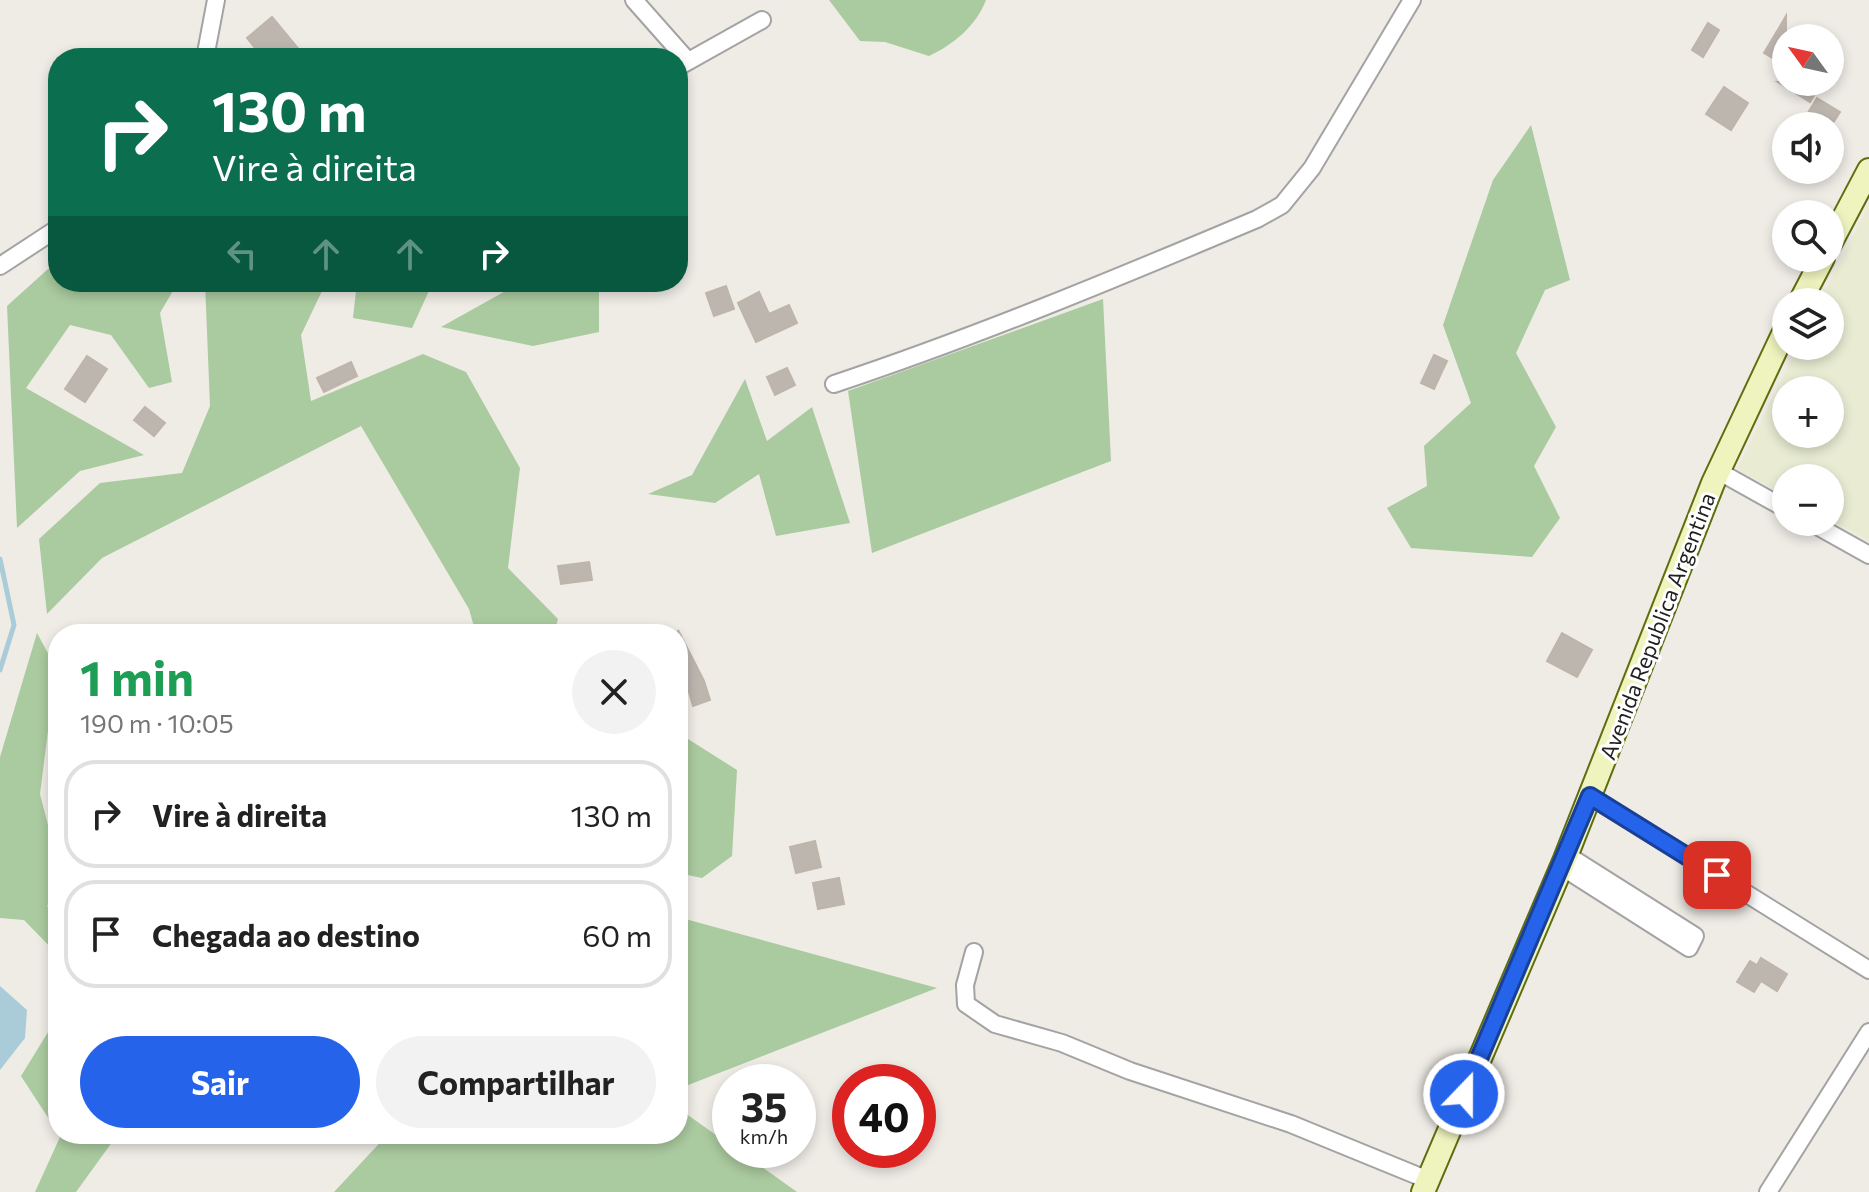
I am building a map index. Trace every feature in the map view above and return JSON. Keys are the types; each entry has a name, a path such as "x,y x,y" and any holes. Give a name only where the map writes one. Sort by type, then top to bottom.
{"street":[{"path":"207,48 216,0"},
{"path":"634,0 671,48"},
{"path":"834,384 920,356 1058,303 1257,219 1282,205 1312,168 1412,0"},
{"path":"688,61 762,20"},
{"path":"1844,217 1869,170"},
{"path":"3,265 48,235"},
{"name":"Avenida Republica Argentina","path":"1426,1186 1564,861 1718,471 1772,357"},
{"path":"1718,471 1772,501"},
{"path":"1835,536 1869,555"},
{"path":"1590,796 1869,970"},
{"path":"1564,861 1695,936 1689,948 1564,861"},
{"path":"974,952 965,985 966,1004 995,1024 1062,1043 1130,1071 1291,1124 1426,1186"},
{"path":"1768,1192 1869,1032"}],"green space":[{"path":"829,0 986,0 963,34 929,56 885,42 860,41"},
{"path":"1531,125 1570,280 1545,290 1516,353 1556,427 1534,466 1560,518 1532,557 1411,548 1387,508 1427,486 1424,446 1471,403 1443,325 1493,180"},
{"path":"1869,203 1869,541 1844,528 1844,464 1772,464 1772,488 1737,469 1772,398 1772,448 1844,448 1844,376 1783,376 1791,360 1844,360 1844,288 1827,288 1835,272 1844,272 1844,254"},
{"path":"48,269 48,292 172,292 160,313 172,382 149,388 111,335 70,325 26,388 144,455 80,471 17,528 7,306"},
{"path":"205,292 322,292 301,335 311,401 423,354 466,372 520,468 508,568 558,619 557,624 473,624 469,609 361,426 102,558 47,614 39,539 100,483 182,473 210,406"},
{"path":"356,292 428,292 412,328 353,318"},
{"path":"504,292 599,292 599,332 533,346 441,327"},
{"path":"1103,299 1111,461 872,553 848,391"},
{"path":"745,379 767,441 812,407 850,523 776,536 759,474 715,503 648,494 692,475"},
{"path":"37,633 48,653 48,731 40,794 48,825 48,945 24,920 0,918 0,757"},
{"path":"688,739 737,770 732,856 702,878 688,875"},
{"path":"688,920 937,988 742,1064 712,1064 712,1076 688,1085"},
{"path":"48,1032 48,1118 21,1076"},
{"path":"688,1115 712,1132 712,1168 763,1168 797,1192 334,1192 379,1144 688,1144"},
{"path":"57,1144 111,1144 76,1192 35,1192"}],"water":[{"path":"0,986 27,1010 25,1038 0,1070"}],"building":[{"path":"272,17 298,48 255,48 247,38"},
{"path":"1708,23 1719,30 1703,57 1692,50"},
{"path":"1772,40 1772,58 1764,53"},
{"path":"1724,87 1748,103 1731,130 1706,114"},
{"path":"1817,98 1840,112 1808,112"},
{"path":"726,286 734,309 714,316 706,293"},
{"path":"759,292 769,314 789,305 797,323 756,342 738,303"},
{"path":"1434,355 1447,361 1434,389 1421,383"},
{"path":"87,356 107,369 85,402 65,389"},
{"path":"351,362 357,376 324,392 317,378"},
{"path":"787,368 795,385 775,395 767,377"},
{"path":"145,407 165,423 154,436 134,420"},
{"path":"589,562 592,580 561,584 558,566"},
{"path":"1562,633 1592,650 1577,677 1547,661"},
{"path":"688,650 710,700 693,706 688,688"},
{"path":"815,841 821,867 796,873 790,847"},
{"path":"839,878 844,904 818,909 813,883"},
{"path":"1761,958 1787,974 1777,991 1761,981 1754,992 1737,982 1750,961 1757,965"}],"waterway":[{"path":"0,559 14,625 0,670"}],"route":[{"path":"1464,1094 1590,796 1717,875"}]}
